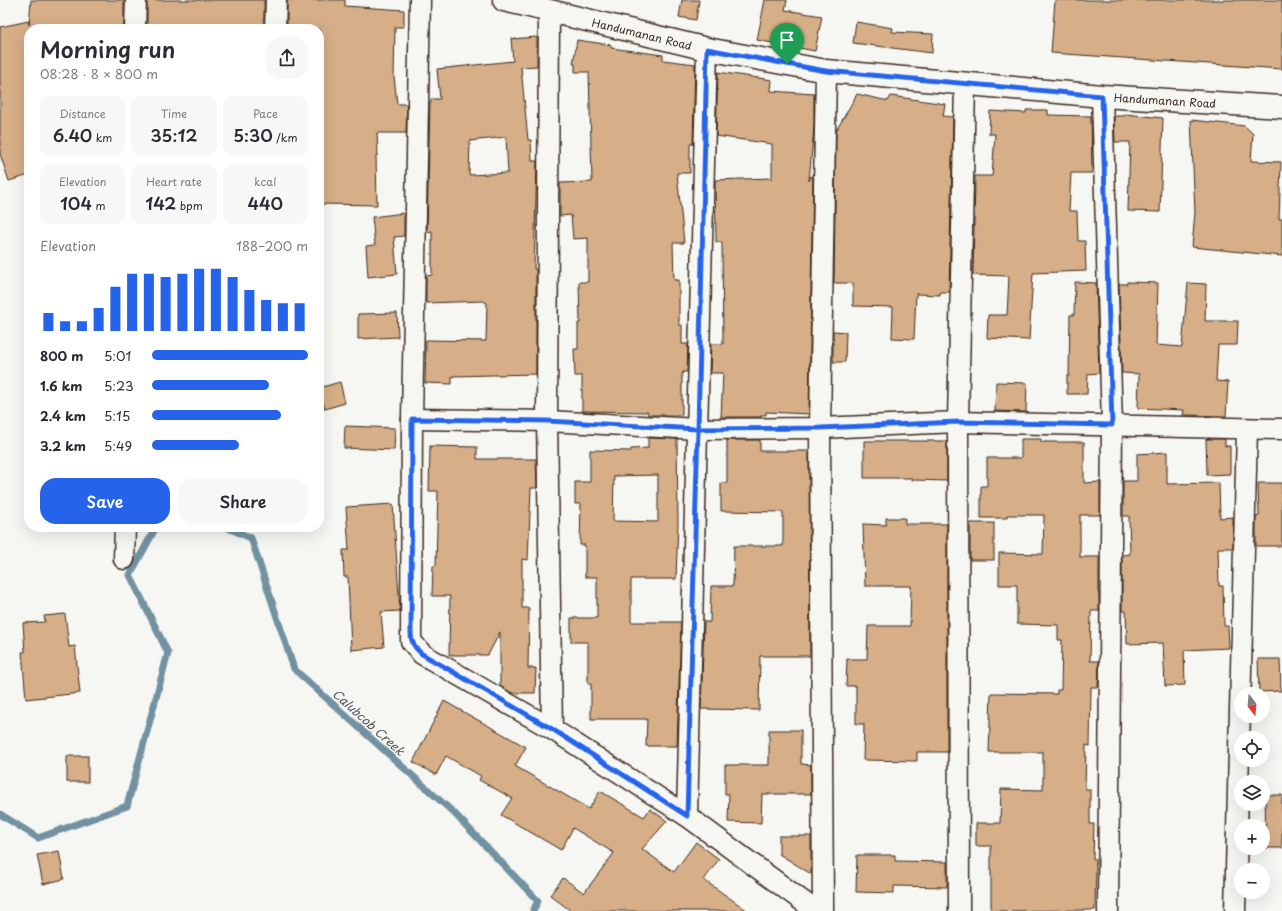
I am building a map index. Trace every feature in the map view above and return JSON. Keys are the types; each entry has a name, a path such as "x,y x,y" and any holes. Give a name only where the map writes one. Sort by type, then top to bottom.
{"street":[{"path":"135,24 136,0"},
{"path":"275,24 276,0"},
{"path":"420,0 412,419 411,641 422,654 552,729 687,816 816,911"},
{"name":"Handumanan Road","path":"504,0 707,49 826,71 1102,96 1282,107"},
{"path":"549,11 547,421 552,729"},
{"path":"687,816 707,49"},
{"path":"823,911 820,428 826,71"},
{"path":"960,911 958,422 965,84"},
{"path":"1102,96 1112,425 1108,911"},
{"path":"412,419 547,421 698,429 820,428 958,422 1282,429"},
{"path":"1235,911 1247,429"},
{"path":"124,559 125,532"}],"building":[{"path":"31,0 124,0 124,24 29,24"},
{"path":"147,0 264,0 264,24 147,24"},
{"path":"287,0 345,0 345,6 404,10 404,27 395,27 394,76 397,104 407,104 406,133 377,133 377,205 324,204 324,24 287,24"},
{"path":"682,0 699,0 696,20 679,17"},
{"path":"765,0 787,0 785,10 822,16 815,51 757,40"},
{"path":"1055,0 1282,0 1282,69 1051,53"},
{"path":"29,21 29,24 24,24 24,176 9,181 0,154 0,27"},
{"path":"856,22 893,28 892,32 933,34 932,53 853,43"},
{"path":"537,37 537,66 521,67 528,140 531,140 532,161 537,161 534,269 536,269 536,374 452,376 452,384 425,383 426,340 486,341 487,303 483,301 426,303 426,276 432,275 432,231 427,232 430,103 431,99 440,99 437,69 513,61 511,39","holes":["506,137 508,173 469,175 470,141"]},
{"path":"577,40 611,45 611,48 663,55 663,60 695,64 693,144 690,144 690,173 677,173 684,243 673,243 674,280 679,280 679,325 682,325 682,344 688,344 687,372 683,372 682,376 682,415 648,415 648,412 582,411 582,376 575,376 574,349 578,349 578,323 580,323 579,282 588,282 588,238 573,239 571,215 560,216 560,183 592,182 589,72 575,72 575,64 573,64"},
{"path":"718,72 772,80 771,91 814,94 814,127 809,181 813,173 809,414 766,412 766,415 761,415 761,417 721,417 723,373 710,373 711,344 723,344 722,242 716,242 715,180 772,178 772,144 716,136"},
{"path":"857,94 888,101 891,96 945,104 943,116 953,117 949,292 940,292 940,295 916,294 914,339 892,338 893,307 853,306 853,283 834,283 836,131"},
{"path":"1026,110 1048,110 1048,115 1091,116 1092,173 1071,173 1069,211 1077,211 1078,241 1085,241 1086,271 1033,273 1029,340 987,338 988,315 1007,315 1009,276 973,275 975,176 992,176 995,134 989,134 990,111 1026,113"},
{"path":"1125,114 1163,118 1160,212 1128,211 1130,142 1115,142 1114,116 1125,116"},
{"path":"1191,120 1245,126 1253,134 1251,161 1281,162 1279,219 1282,219 1282,256 1192,247 1195,212"},
{"path":"404,213 404,236 394,237 397,274 368,277 366,246 375,245 372,217"},
{"path":"1075,282 1096,283 1099,373 1088,374 1087,394 1067,394 1067,376 1069,376 1070,315 1074,315"},
{"path":"1127,282 1158,283 1156,345 1182,347 1188,283 1206,284 1205,321 1238,321 1237,345 1218,345 1216,381 1228,382 1226,416 1183,415 1184,410 1138,408 1139,374 1122,373 1119,284 1127,284"},
{"path":"397,313 398,337 358,339 358,314"},
{"path":"833,331 846,332 845,362 833,362"},
{"path":"340,382 345,403 325,409 324,387"},
{"path":"996,382 1027,383 1026,412 995,411"},
{"path":"345,426 395,428 394,450 344,448"},
{"path":"648,438 677,439 678,522 676,579 631,579 631,622 681,622 677,746 646,746 647,719 591,719 591,684 588,684 588,642 571,642 571,618 597,618 597,577 585,577 585,545 580,545 581,504 575,504 575,482 590,482 590,450 631,451 631,449 648,448","holes":["658,475 658,522 613,521 614,476"]},
{"path":"1021,439 1041,439 1041,442 1084,442 1084,483 1100,482 1100,515 1080,515 1080,557 1099,557 1099,611 1091,611 1090,661 1099,661 1098,687 1091,687 1090,746 1086,745 1085,789 1090,789 1090,824 1094,824 1093,859 1096,859 1095,910 991,911 991,846 976,846 976,823 1000,823 1001,789 1043,790 1043,752 989,752 991,693 1057,694 1057,690 1061,690 1062,640 1058,640 1058,625 1017,624 1017,585 999,585 999,553 1043,554 1044,515 1007,515 1007,518 981,518 981,486 987,486 987,458 1021,458"},
{"path":"1206,439 1225,439 1225,446 1230,446 1230,474 1207,475"},
{"path":"727,440 760,440 760,451 809,451 810,656 760,656 759,710 701,709 704,622 710,622 711,586 733,586 734,546 783,546 783,512 721,511 721,483 727,483"},
{"path":"864,441 947,441 947,481 912,480 912,478 864,478"},
{"path":"430,446 477,447 477,459 536,459 537,488 531,488 528,560 522,559 522,608 529,608 528,668 536,668 535,693 512,693 500,686 500,632 488,655 449,655 450,596 432,596 433,566 436,566 438,491 429,491"},
{"path":"1167,452 1167,484 1219,483 1220,518 1233,517 1233,548 1218,548 1219,586 1223,586 1224,626 1228,626 1229,648 1184,650 1185,685 1165,686 1163,643 1127,644 1126,611 1122,611 1122,557 1123,555 1130,554 1129,516 1123,516 1123,481 1137,481 1137,454"},
{"path":"1258,483 1282,483 1282,546 1256,546 1256,517 1259,516"},
{"path":"393,504 400,611 381,612 384,647 351,650 348,577 344,577 343,550 349,550 346,507"},
{"path":"886,518 905,518 905,524 947,524 947,752 917,752 917,761 863,760 864,724 856,724 856,686 846,686 847,659 867,659 868,626 910,626 911,586 865,586 863,524 886,525"},
{"path":"970,523 994,523 994,560 970,560"},
{"path":"65,614 69,647 75,646 80,693 26,699 22,652 25,652 23,623 45,622 44,616"},
{"path":"1258,659 1280,659 1281,691 1270,692 1270,687 1259,687"},
{"path":"444,701 526,747 515,766 589,809 600,791 644,817 650,809 667,821 642,849 674,872 696,842 719,859 704,880 748,911 571,911 550,895 563,878 584,893 614,853 573,828 561,850 501,815 512,798 479,780 481,776 446,756 436,775 413,762"},
{"path":"769,730 801,730 801,764 811,765 811,794 762,794 761,823 728,822 729,794 725,794 725,765 769,765"},
{"path":"67,756 88,756 88,782 67,782"},
{"path":"1270,795 1282,795 1282,848 1270,848 1270,819 1265,819 1265,811 1270,811"},
{"path":"779,836 811,836 811,874 779,854"},
{"path":"59,851 64,879 43,884 37,855"},
{"path":"857,855 895,855 895,861 947,862 947,887 894,886 894,893 856,892"}],"waterway":[{"name":"Calubcob Creek","path":"0,814 38,838 127,806 168,653 130,575 153,532"},
{"name":"Calubcob Creek","path":"237,532 251,538 294,669 454,813 538,901 533,911"}],"route":[{"path":"787,64 707,49 698,429 547,421 412,419 411,641 415,648 422,654 552,729 687,816 698,429 820,428 958,422 1112,425 1102,96 826,71 787,64"}]}
